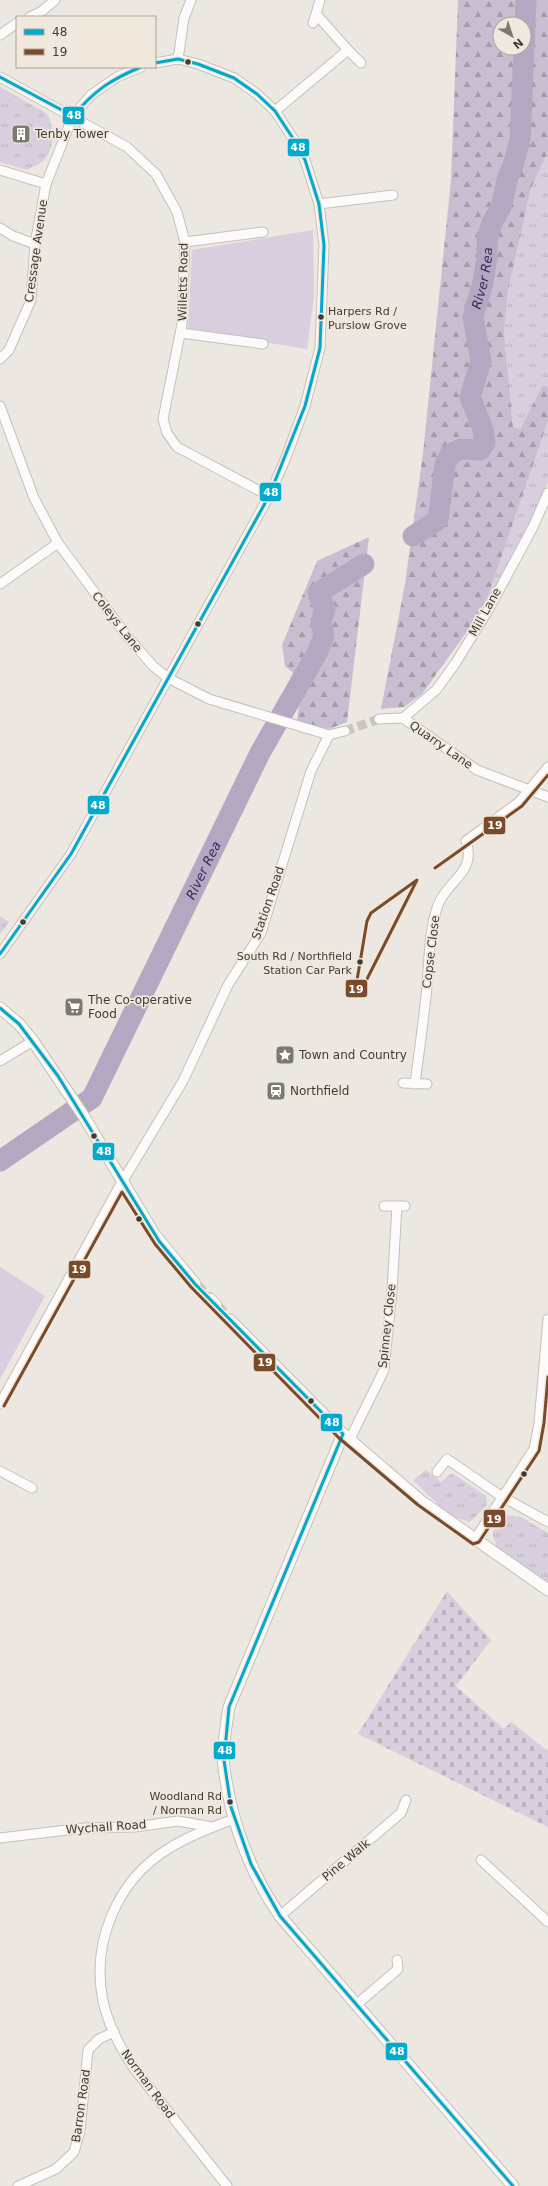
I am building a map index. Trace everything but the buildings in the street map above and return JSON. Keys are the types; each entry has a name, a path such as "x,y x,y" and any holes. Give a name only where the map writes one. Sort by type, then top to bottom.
{"street":[{"path":"32,16 42,11 55,0"},
{"path":"178,59 184,18 191,0"},
{"path":"313,23 320,0"},
{"path":"316,14 361,64"},
{"path":"0,35 16,24"},
{"path":"275,111 348,50"},
{"path":"0,954 71,854 268,496 285,460 305,406 320,348 324,245 319,204 305,160 275,111 257,94 234,78 198,64 178,59 156,64"},
{"name":"Cressage Avenue","path":"0,359 9,350 31,300 35,244 46,184 73,116 91,95 117,77 139,68"},
{"name":"Willetts Road","path":"0,77 127,147 156,174 177,212 185,242 181,333 163,419 167,433 177,447 268,496"},
{"path":"0,170 46,184"},
{"path":"319,204 393,195"},
{"path":"0,228 13,236 35,244"},
{"path":"185,242 263,232"},
{"path":"181,333 263,344"},
{"name":"Coleys Lane","path":"0,406 34,498 58,543 126,635 153,666 168,678 210,699 329,736"},
{"name":"Mill Lane","path":"403,718 436,690 455,664 490,607 533,527 548,493"},
{"path":"0,584 58,543"},
{"name":"Quarry Lane","path":"379,719 403,718 477,770 531,789 548,797"},
{"path":"329,736 345,730"},
{"name":"Station Road","path":"0,1404 122,1182 183,1081 228,985 261,933 311,771 329,736"},
{"path":"531,789 548,767"},
{"name":"Copse Close","path":"414,1084 423,1026 432,927 439,903 464,870 470,851 466,841 519,802 531,789"},
{"path":"0,1008 19,1024 33,1041 72,1098 154,1234 195,1284"},
{"path":"0,1061 33,1041"},
{"path":"403,1083 426,1084"},
{"name":"Spinney Close","path":"346,1436 384,1370 401,1206 384,1206"},
{"path":"475,1539 534,1449 539,1423 548,1319"},
{"path":"230,1320 346,1436 421,1501 548,1590"},
{"path":"346,1436 229,1707 224,1741 224,1767 234,1819 247,1857 262,1890 280,1916 513,2186"},
{"path":"437,1472 447,1459 502,1496 548,1522"},
{"path":"0,1470 32,1488"},
{"name":"Pine Walk","path":"280,1916 401,1813 406,1800"},
{"name":"Norman Road","path":"227,2186 133,2067 114,2032 103,2000 99,1968 103,1936 114,1908 127,1888 146,1865 168,1849 212,1827 234,1819"},
{"name":"Wychall Road","path":"0,1838 58,1831 135,1826 178,1821 212,1827"},
{"path":"481,1860 548,1922"},
{"path":"356,2005 400,1967"},
{"name":"Barron Road","path":"18,2186 56,2169 74,2152 80,2131 88,2050 99,2039 114,2032"}],"green space":[{"path":"458,0 548,0 548,152 531,188 508,291 504,333 513,427 520,429 543,385 548,388 548,421 487,599 466,633 422,694 404,707 381,709 405,584 423,453 451,180"},
{"path":"0,87 46,113 51,124 52,143 48,155 44,160 27,170 0,162"},
{"path":"548,152 548,388 543,386 520,429 513,427 504,333 508,291 531,188"},
{"path":"313,230 314,297 307,349 188,330 192,250"},
{"path":"548,421 548,482 530,525 491,601 487,599"},
{"path":"369,537 347,722 327,730 297,721 299,704 287,688 293,673 285,666 282,645 317,561"},
{"path":"0,916 9,922 0,934"},
{"path":"0,1267 45,1296 0,1379"},
{"path":"426,1470 441,1482 452,1473 486,1496 487,1505 470,1522 450,1516 413,1480"},
{"path":"508,1515 521,1517 548,1533 548,1583 497,1547 492,1533 499,1523"},
{"path":"447,1591 491,1640 456,1686 504,1729 511,1722 548,1751 548,1827 358,1734"}],"waterway":[{"name":"River Rea","path":"413,536 438,520 445,465 450,454 461,449 480,450 485,443 483,429 470,397 481,361 473,317 483,282 487,258 487,239 492,223 501,207 508,177 520,141 526,0"},
{"name":"River Rea","path":"0,1161 92,1098 260,753 317,653 324,636 321,622 325,608 318,593 364,564"}],"tunnel":[{"path":"345,731 379,719"},
{"path":"195,1284 210,1299"},
{"path":"216,1305 230,1320"}],"transit line":[{"name":"48","path":"0,954 71,854 269,496 305,406 320,348 324,245 319,204 305,160 296,143 275,111 257,94 234,78 198,64 178,59 156,63"},
{"name":"48","path":"0,77 73,116 96,92 120,76 139,68"},
{"name":"19","path":"435,868 522,806 548,775"},
{"name":"19","path":"417,880 367,979 357,994 356,986 367,921 371,913 417,880"},
{"name":"48","path":"0,1008 19,1024 58,1076 159,1241 195,1284 343,1434 229,1707 224,1760 231,1807 251,1864 280,1916 513,2186"},
{"name":"19","path":"4,1406 122,1192 155,1244 191,1287 339,1438 418,1505 473,1544 479,1542 539,1451 544,1423 548,1377"}],"place":[{"name":"Tenby Tower","path":"21,134"},
{"name":"Harpers Rd / Purslow Grove","path":"321,317"},
{"name":"South Rd / Northfield Station Car Park","path":"360,962"},
{"name":"The Co-operative Food","path":"74,1007"},
{"name":"Town and Country","path":"285,1055"},
{"name":"Northfield","path":"276,1091"},
{"name":"Woodland Rd / Norman Rd","path":"230,1802"}]}
